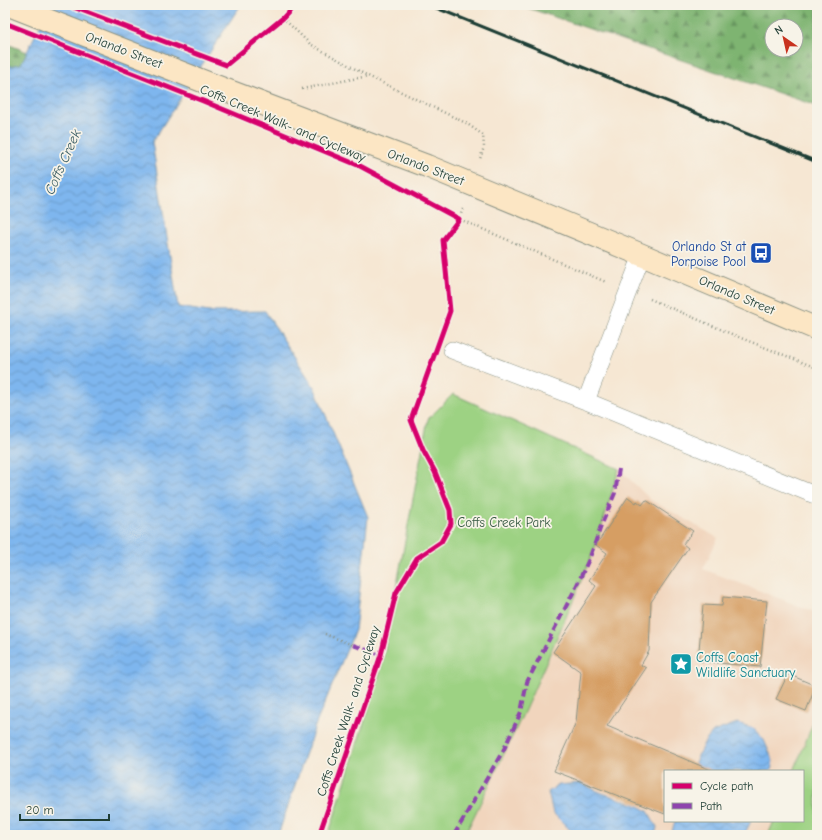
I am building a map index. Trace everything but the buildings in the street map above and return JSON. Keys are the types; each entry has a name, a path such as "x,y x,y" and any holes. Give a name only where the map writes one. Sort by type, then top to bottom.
{"street":[{"name":"Orlando Street","path":"19,7 205,82 427,166 817,329"}],"lane":[{"path":"586,401 642,255"},
{"path":"452,350 586,401 817,496"}],"path":[{"path":"278,23 285,16 310,44 368,76 466,123 483,135 484,147"},
{"path":"300,90 368,76"},
{"path":"452,215 459,219 455,224"},
{"path":"325,634 353,645"}],"shaded area":[{"name":"Coffs Coast Wildlife Sanctuary","path":"619,469 651,500 718,538 703,569 817,613 817,713 794,770 664,770 664,822 774,822 768,835 465,835 525,710 596,545"}],"green space":[{"path":"519,5 817,5 817,106"},
{"path":"5,43 27,52 21,64 5,67"},
{"name":"Coffs Creek Park","path":"453,394 619,469 596,545 566,617 525,710 465,835 331,835 329,833 381,669 428,419"},
{"path":"817,713 817,835 768,835 774,822 804,822 804,770 794,770"}],"water":[{"name":"Coffs Creek","path":"50,5 241,5 152,142 178,307 209,312 265,311 314,387 368,517 355,630 315,726 278,835 5,835 5,67 21,64"},
{"path":"737,723 753,728 764,740 773,761 771,770 691,770 704,743 713,732"},
{"path":"580,783 602,793 635,804 648,811 657,827 655,835 580,835 572,832 553,813 548,792 559,785"},
{"path":"675,822 750,822 744,835 671,835"}],"railway":[{"path":"429,5 817,162"}],"marked path":[{"path":"454,835 504,749 521,712 527,682 590,557 615,493 619,469"},
{"path":"353,645 381,655"}],"cycle path":[{"path":"68,5 226,65 283,18 295,5"},
{"name":"Coffs Creek Walk- and Cycleway","path":"5,23 203,101 360,166 459,219 443,240 450,311 411,420 423,450 435,472 450,510 451,524 441,542 417,558 396,593 381,655 319,835"}],"place":[{"name":"Orlando St at Porpoise Pool","path":"761,253"},
{"name":"Coffs Coast Wildlife Sanctuary","path":"681,664"}]}
